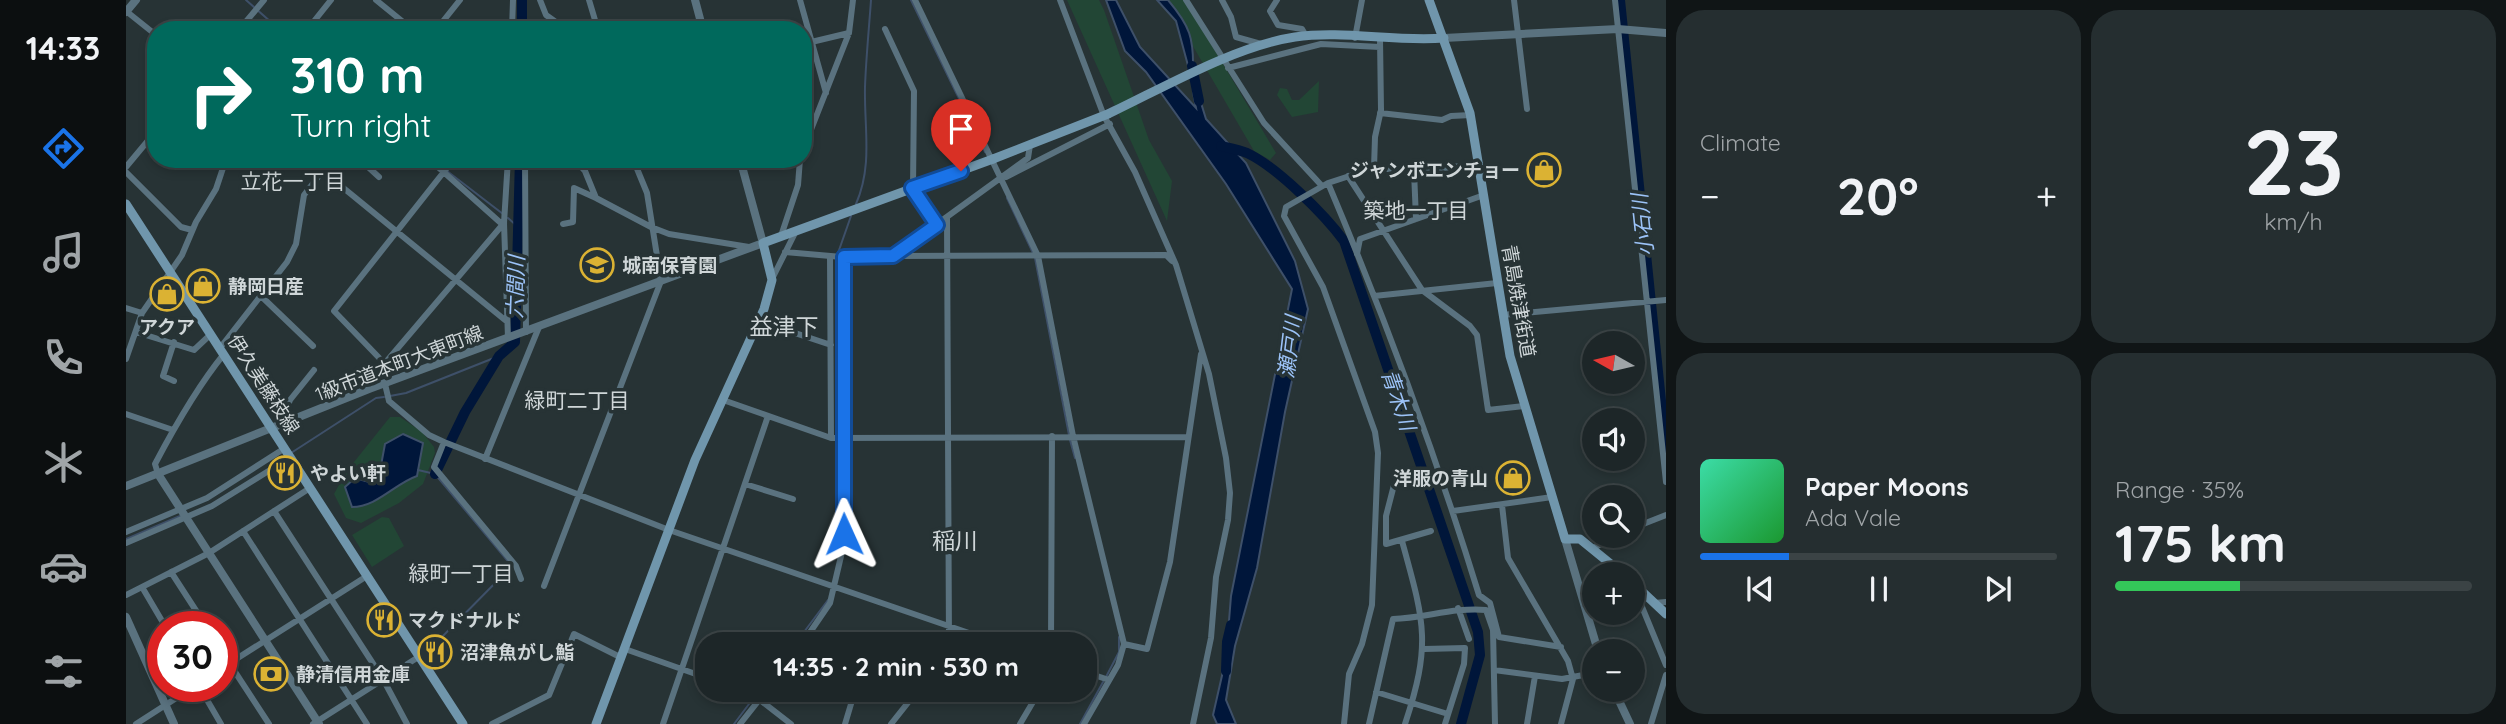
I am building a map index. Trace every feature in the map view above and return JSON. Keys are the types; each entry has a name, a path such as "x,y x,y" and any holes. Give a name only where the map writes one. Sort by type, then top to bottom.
{"main road":[{"name":"青島焼津街道","path":"1429,0 1471,115 1502,315 1524,406 1565,540"},
{"path":"596,724 695,460 759,321 772,280 763,243 1030,145 1107,120 1261,44 1307,36 1355,38 1380,43 1444,38"},
{"name":"伊久美藤枝線","path":"126,204 222,351 276,427 288,453 310,488 463,724"},
{"path":"1565,540 1582,540"},
{"path":"1593,548 1609,562"},
{"path":"1645,595 1666,614"}],"street":[{"path":"136,0 126,11 147,28"},
{"path":"246,21 264,0"},
{"path":"314,21 331,0"},
{"path":"376,0 402,21"},
{"path":"443,21 460,0"},
{"path":"512,21 513,0"},
{"path":"540,0 547,15 555,21"},
{"path":"589,0 595,21"},
{"path":"695,0 701,21"},
{"path":"800,0 806,21"},
{"path":"812,123 849,33 853,0"},
{"path":"915,0 1038,256 1073,436 1125,644 1118,665 1084,724"},
{"path":"1060,0 1107,120 1176,265 1209,374 1226,458 1230,503 1216,577 1211,638 1193,724"},
{"path":"1186,0 1224,64 1264,123 1325,184 1374,296 1453,511 1479,595 1490,603 1499,637 1561,647"},
{"path":"1222,0 1231,17 1236,37 1261,44"},
{"path":"1277,0 1270,11 1278,25 1302,29 1307,36"},
{"path":"1355,38 1362,0"},
{"path":"1514,0 1527,109"},
{"path":"1615,0 1666,482"},
{"path":"885,29 914,91 912,188 937,225"},
{"path":"1444,38 1618,29 1666,33"},
{"path":"826,94 812,42 849,33"},
{"path":"1224,64 1321,44 1380,43 1380,113 1375,137 1374,168"},
{"path":"1380,113 1441,120 1451,116 1471,115"},
{"path":"1001,178 1107,120"},
{"path":"147,143 126,170 181,227 192,230"},
{"path":"893,256 1028,158 1030,145"},
{"path":"1344,724 1349,674 1362,644 1372,605 1378,453 1375,432 1323,286 1284,216 1286,207 1325,184 1374,168 1414,171 1480,164"},
{"path":"126,359 142,313 182,255 192,230 216,189 223,168"},
{"path":"319,168 505,320"},
{"path":"325,168 304,195 292,253 222,351 155,464 158,474 317,723 420,656"},
{"path":"369,168 379,177"},
{"path":"439,168 504,224"},
{"path":"386,365 334,311 447,168"},
{"path":"507,168 504,224 505,320 508,338"},
{"path":"525,168 526,332"},
{"path":"582,168 596,198"},
{"path":"544,586 661,281 647,193 637,168"},
{"path":"742,168 763,243"},
{"path":"781,236 799,185 800,168"},
{"path":"1414,171 1416,219"},
{"path":"1348,176 1422,290 1470,326 1477,335 1488,410 1524,406"},
{"path":"563,224 573,222 574,188 669,234 751,247"},
{"path":"1357,254 1360,239 1484,195"},
{"path":"947,218 950,632"},
{"path":"369,389 369,382 504,224"},
{"path":"772,280 796,231"},
{"name":"1級市道本町大東町線","path":"126,486 369,389 763,243"},
{"path":"785,253 843,257 1166,255 1176,265"},
{"path":"830,256 831,438"},
{"path":"810,632 830,603 836,588 844,534 843,257"},
{"path":"1374,296 1497,283"},
{"path":"261,296 313,346"},
{"path":"1502,315 1666,300"},
{"path":"126,308 142,313"},
{"path":"759,321 831,345"},
{"path":"485,458 539,327"},
{"path":"135,332 194,350 211,334"},
{"path":"174,342 163,376 174,381"},
{"path":"1125,644 1147,649 1161,601 1201,349"},
{"path":"276,427 290,400 314,370"},
{"path":"385,384 389,401 429,435 444,442 668,530 966,632"},
{"path":"723,400 831,438 1187,437"},
{"path":"126,414 173,430"},
{"path":"663,724 768,416"},
{"path":"1051,632 1052,436"},
{"path":"444,442 434,467 516,566 521,579"},
{"path":"126,543 288,453"},
{"path":"126,532 236,493 288,453"},
{"path":"1415,477 1394,485 1386,516 1386,544 1431,531"},
{"path":"745,484 793,499"},
{"path":"126,595 209,553 310,488"},
{"path":"1453,511 1552,497"},
{"path":"1502,505 1508,558 1561,647 1573,679 1561,724"},
{"path":"274,511 383,679 407,724"},
{"path":"1645,523 1666,515"},
{"path":"243,531 367,724"},
{"path":"1565,540 1594,639"},
{"path":"1402,541 1423,618 1424,649 1405,724"},
{"path":"171,572 196,611"},
{"path":"238,659 367,576"},
{"path":"142,587 156,611"},
{"path":"1654,603 1666,601"},
{"path":"1460,608 1469,639"},
{"path":"1369,724 1393,619 1423,618 1460,608 1486,610 1493,630 1495,724"},
{"path":"1645,613 1666,665"},
{"path":"126,617 174,724"},
{"path":"492,724 549,695 574,634 623,654 695,674"},
{"path":"1424,649 1465,648 1464,664 1445,724"},
{"path":"1494,670 1573,679 1582,676"},
{"path":"1651,724 1663,702 1666,675"},
{"path":"238,676 269,724"},
{"path":"1097,676 1109,680"},
{"path":"1527,724 1535,676"},
{"path":"1376,691 1448,714"},
{"path":"136,724 171,702"},
{"path":"207,702 221,724"},
{"path":"740,724 758,702"},
{"path":"764,702 791,724"},
{"path":"891,724 908,702"},
{"path":"1020,724 1033,702"},
{"path":"1620,702 1630,724"},
{"path":"845,724 851,704"}],"green space":[{"path":"1067,0 1099,0 1104,10 1149,140 1172,181 1167,221"},
{"path":"1166,0 1185,0 1276,153 1270,160 1254,151"},
{"path":"1319,81 1318,112 1292,117 1277,95 1280,88 1287,89 1292,100 1299,100"},
{"path":"390,417 400,417 422,432 434,447 435,453 423,484 399,503 361,523 346,518 334,494 346,472"},
{"path":"382,517 389,518 404,546 372,567 352,535"}],"water":[{"path":"1106,0 1116,0 1140,47 1196,108 1193,92 1197,90 1206,119 1246,163 1295,261 1308,309 1285,412 1257,568 1235,646 1226,700 1236,724 1217,724 1213,715 1226,658 1231,596 1292,289 1226,184 1146,72 1125,51"},
{"path":"1157,0 1168,0 1186,25 1193,50 1193,72 1190,73 1176,21"},
{"path":"403,434 423,443 417,476 369,503 352,507 345,487 355,478 373,483 379,476 385,444"}],"waterway":[{"path":"246,0 270,21"},
{"name":"六間川","path":"522,0 522,21"},
{"path":"856,204 866,161 865,87 871,0"},
{"path":"911,0 985,152"},
{"name":"小石川","path":"1620,0 1666,450"},
{"name":"瀬戸川","path":"1192,66 1199,101"},
{"name":"青木川","path":"1221,146 1247,153 1272,169 1313,205 1344,241 1478,632 1480,655 1461,724"},
{"name":"六間川","path":"435,474 465,412 499,356 515,342 520,168"},
{"path":"447,171 503,214"},
{"path":"1007,198 1033,253"},
{"path":"838,253 851,216"},
{"path":"508,218 518,227"},
{"path":"1035,258 1069,435"},
{"path":"837,259 840,435"},
{"path":"390,396 406,393 499,356"},
{"path":"291,453 376,398 384,397"},
{"path":"1070,440 1075,458"},
{"path":"418,470 435,474 507,560 509,569 435,644"},
{"path":"126,539 180,516"},
{"path":"804,632 828,600"},
{"name":"瀬戸川","path":"1226,671 1227,642 1231,625"},
{"path":"1106,677 1119,652 1119,637"},
{"path":"1080,724 1103,682"},
{"path":"734,724 750,702"}],"place":[{"name":"ジャンボエンチョー","path":"1544,170"},
{"name":"城南保育園","path":"597,265"},
{"name":"静岡日産","path":"203,286"},
{"name":"アクア","path":"167,294"},
{"name":"やよい軒","path":"285,473"},
{"name":"洋服の青山","path":"1513,478"},
{"name":"マクドナルド","path":"384,620"},
{"name":"沼津魚がし鮨","path":"435,652"},
{"name":"静清信用金庫","path":"271,674"}],"district":[{"name":"立花一丁目","path":"293,182"},
{"name":"築地一丁目","path":"1416,211"},
{"name":"益津下","path":"784,327"},
{"name":"緑町二丁目","path":"577,401"},
{"name":"稲川","path":"955,541"},
{"name":"緑町一丁目","path":"461,574"}],"route":[{"path":"844,534 844,257 893,256 937,225 912,188 961,171"}]}
